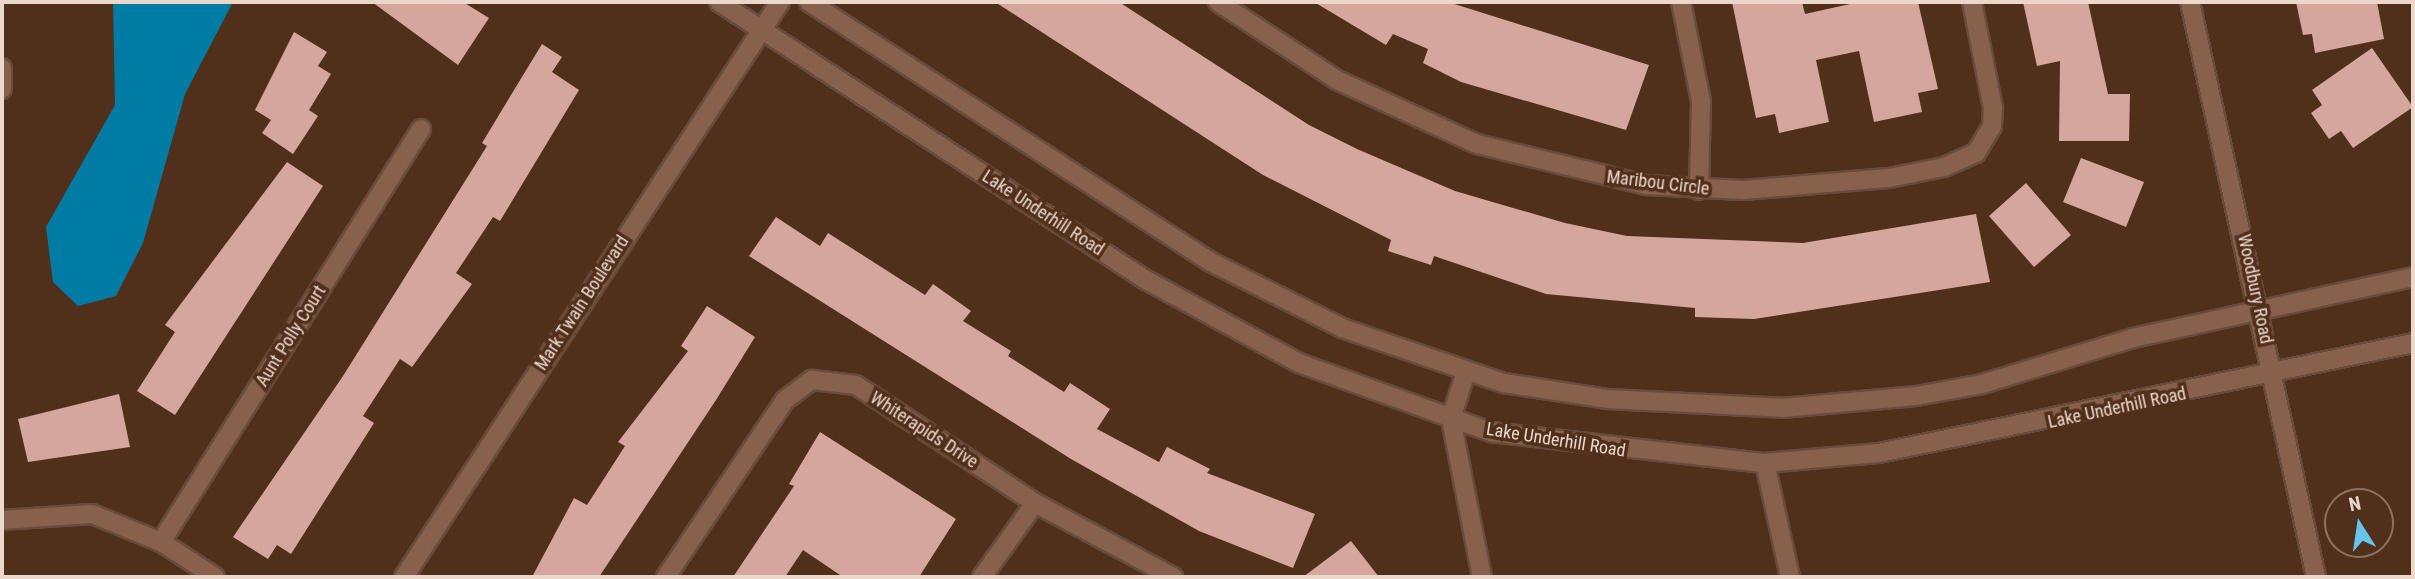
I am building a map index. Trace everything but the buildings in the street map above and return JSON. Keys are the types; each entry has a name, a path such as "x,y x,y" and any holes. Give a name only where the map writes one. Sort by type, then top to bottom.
{"street":[{"name":"Lake Underhill Road","path":"719,2 1146,280 1299,363 1451,419 1594,448 1765,463 2002,432 2413,344"},
{"path":"761,30 780,2"},
{"path":"809,2 1211,262 1342,328 1466,371 1607,399 1782,408 1961,390 2112,343 2413,277"},
{"name":"Maribou Circle","path":"1218,2 1337,79 1477,144 1604,177 1699,190 1841,184 1944,167 1976,153 1992,126 1993,108 1972,2"},
{"path":"1681,2 1701,101 1699,190"},
{"name":"Woodbury Road","path":"2190,2 2260,310 2316,577"},
{"name":"Mark Twain Boulevard","path":"404,577 761,30"},
{"path":"2,68 2,89"},
{"name":"Aunt Polly Court","path":"161,542 421,129"},
{"path":"1466,371 1451,419 1482,577"},
{"name":"Whiterapids Drive","path":"666,577 785,400 812,380 856,384 1035,503 1173,577"},
{"path":"1765,463 1790,577"},
{"path":"982,577 1035,503"},
{"path":"2,520 92,514 161,542 215,577"}],"water":[{"path":"113,2 233,2 185,94 143,243 116,296 78,306 53,282 46,227 115,105"}]}
